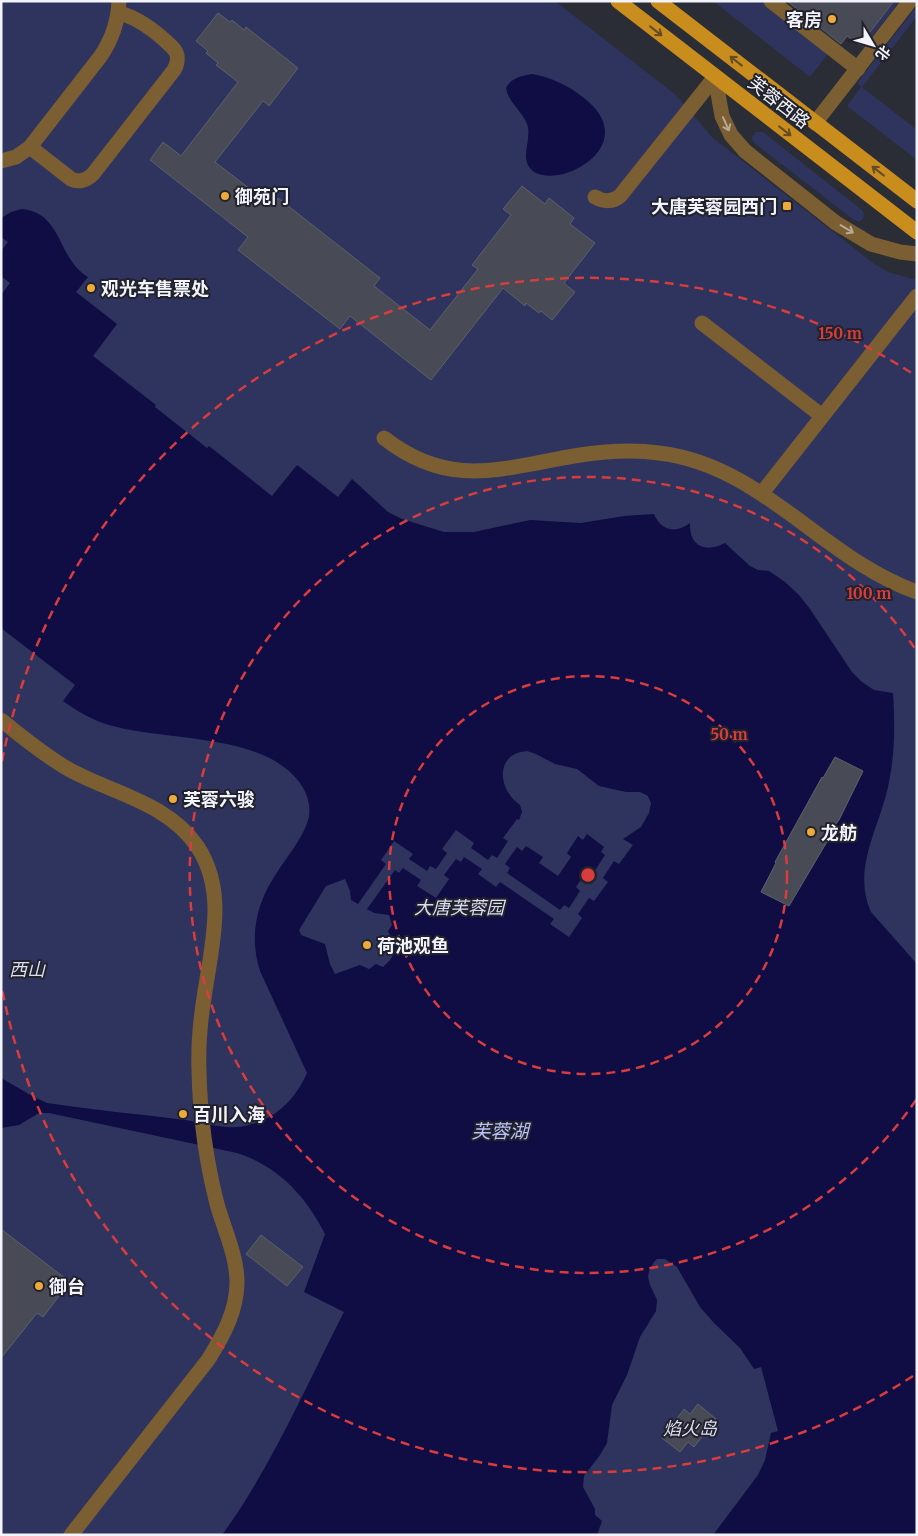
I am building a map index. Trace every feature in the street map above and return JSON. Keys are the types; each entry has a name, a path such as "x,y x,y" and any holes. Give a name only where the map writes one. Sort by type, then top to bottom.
{"main road":[{"name":"芙蓉西路","path":"618,1 917,232"},
{"name":"芙蓉西路","path":"658,1 917,201"}],"street":[{"path":"772,1 858,69"},
{"path":"815,123 910,1"},
{"path":"1,162 16,157 30,147 107,47 112,36 119,7 176,50 178,60 174,70 88,178 81,181 71,179 30,147"},
{"path":"595,197 610,201 623,193 715,77"},
{"path":"715,77 722,116 731,135 745,151 836,223 871,244 900,252 917,254"},
{"path":"762,493 917,296"},
{"path":"702,323 822,416"},
{"path":"384,438 403,452 425,462 446,469 468,472 502,470 602,452 658,452 691,459 733,476 762,493 862,565 892,582 917,592"},
{"path":"1,720 69,769 147,805 180,827 196,844 204,859 211,875 215,898 215,932 203,1000 200,1034 200,1086 208,1160 237,1281 233,1309 223,1335 208,1360 72,1535"}],"green space":[{"name":"大唐芙蓉园","path":"1,1 555,1 676,95 713,138 873,263 888,272 917,280 917,1535 1,1535"},
{"path":"713,1 761,1 828,54 810,77"},
{"path":"894,1 900,1 863,48 860,45"},
{"path":"917,6 917,16 862,87 917,130 917,160 847,106 861,87 857,83"},
{"path":"756,132 763,132 862,210 864,214 863,219 859,222 854,220 753,142 752,137"}],"water":[{"path":"532,74 553,80 572,90 584,98 601,117 605,135 599,150 586,163 570,172 553,176 538,174 528,165 526,160 527,124 509,98 506,88 514,80"},
{"name":"芙蓉湖","path":"22,209 35,212 45,219 53,228 70,259 88,277 76,292 117,324 93,356 207,448 209,446 272,496 297,465 338,497 352,479 388,512 402,519 444,532 474,532 530,520 581,523 624,516 654,514 661,524 669,529 679,529 690,523 692,538 700,546 711,547 725,543 750,566 758,570 769,571 785,582 810,609 852,672 874,690 893,693 894,738 891,771 885,798 869,847 864,879 871,912 917,964 917,1535 713,1535 758,1475 765,1460 771,1433 778,1431 761,1367 754,1369 740,1348 700,1307 677,1267 665,1259 657,1259 649,1271 648,1277 657,1300 656,1311 640,1337 627,1375 612,1405 607,1443 584,1476 583,1487 595,1509 595,1515 602,1521 597,1535 222,1535 272,1455 344,1312 304,1292 325,1234 309,1207 289,1184 265,1166 237,1153 49,1113 39,1113 19,1125 1,1128 1,1078 47,1103 185,1120 225,1127 241,1127 259,1122 276,1113 284,1106 297,1091 307,1073 260,971 255,946 256,921 269,885 303,832 308,821 309,806 302,786 286,769 265,756 241,747 109,725 79,712 63,701 75,685 1,628 1,295 10,283 1,276 1,251 8,242 1,237 1,218 11,212","holes":["527,751 555,764 577,769 599,786 626,792 640,792 648,796 651,803 649,813 641,827 623,839 633,845 619,864 614,861 603,878 608,882 594,901 589,898 578,914 582,918 569,937 550,924 554,919 500,882 496,887 478,874 482,869 464,857 461,862 456,859 444,875 449,879 436,898 417,886 421,880 403,868 399,873 395,870 367,909 374,913 389,915 392,925 388,931 393,942 393,955 383,967 376,964 369,969 360,965 335,974 330,964 325,944 301,935 299,930 326,886 345,879 350,891 351,900 358,904 386,864 381,860 394,841 413,854 409,859 427,871 430,866 436,869 447,853 442,849 456,830 474,843 471,848 488,860 492,855 497,858 508,841 503,838 517,819 519,820 522,812 520,805 507,791 504,783 504,766 516,754","835,757 863,772 839,820 837,819 826,839 828,840 789,906 761,891 775,862"]},
{"path":"587,834 604,847 601,852 605,855 594,872 589,868 576,887 580,891 569,908 564,905 560,910 507,873 510,868 505,864 517,847 522,851 526,846 543,857 539,863 558,876 571,857 567,853 578,836 583,840"}],"building":[{"name":"客房","path":"787,1 894,1 860,45 847,36 841,44"},
{"name":"御苑门","path":"218,13 230,22 232,20 244,30 246,27 298,68 269,106 263,101 215,162 272,206 278,198 380,278 374,286 430,330 478,269 472,265 511,215 503,209 522,186 545,204 549,198 574,218 570,224 595,243 564,283 575,292 552,320 541,311 539,313 526,303 525,306 503,288 431,380 350,316 340,329 238,250 248,237 150,160 163,142 181,156 238,82 216,65 218,63 206,53 208,51 196,41"},
{"name":"龙舫","path":"835,757 863,771 839,820 825,838 828,840 789,906 761,892 775,862"},
{"path":"1,1229 70,1282 43,1317 37,1313 1,1358"},
{"path":"261,1235 303,1267 287,1286 246,1254"},
{"path":"698,1404 716,1419 694,1447 688,1442 680,1452 662,1438 684,1409 690,1414"}],"place":[{"name":"客房","path":"832,19"},
{"name":"御苑门","path":"225,196"},
{"name":"大唐芙蓉园西门","path":"787,206"},
{"name":"观光车售票处","path":"91,288"},
{"name":"芙蓉六骏","path":"173,799"},
{"name":"龙舫","path":"811,832"},
{"name":"荷池观鱼","path":"367,945"},
{"name":"百川入海","path":"183,1114"},
{"name":"御台","path":"39,1286"}],"park label":[{"name":"西山","path":"27,969"},
{"name":"焰火岛","path":"690,1428"}]}
